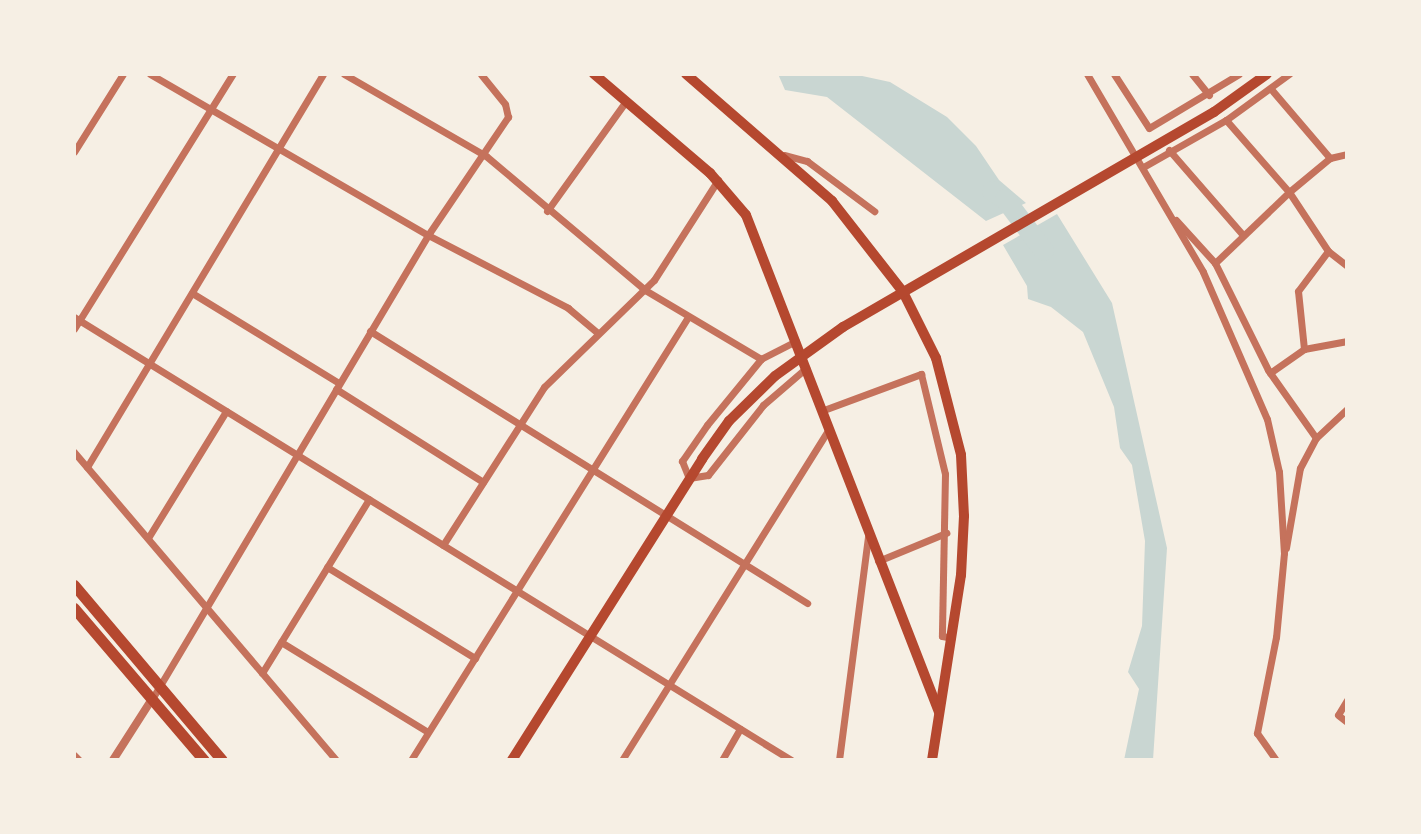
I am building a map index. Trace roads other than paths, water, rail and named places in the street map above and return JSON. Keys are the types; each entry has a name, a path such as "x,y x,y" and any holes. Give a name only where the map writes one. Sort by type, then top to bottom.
{"main road":[{"path":"594,74 718,180 746,215 868,537 940,714"},
{"path":"686,74 784,155 832,201 907,289 936,358 961,455 962,561 932,760"},
{"path":"512,760 689,478 743,406 793,361 881,304 1141,153 1267,74"},
{"path":"74,585 222,760"},
{"path":"74,608 204,760"}],"street":[{"path":"74,152 123,74"},
{"path":"150,74 428,235 568,308 598,333"},
{"path":"74,329 77,318 233,74"},
{"path":"87,467 323,74"},
{"path":"344,74 486,156 547,211 645,290 761,359"},
{"path":"113,760 428,235 486,156 508,117 505,104 481,74"},
{"path":"1087,74 1141,153 1145,166 1203,272 1267,419 1279,472 1284,553 1276,637 1257,733 1276,760"},
{"path":"1114,74 1149,128 1209,95 1239,74"},
{"path":"1192,74 1209,95"},
{"path":"1145,166 1226,120 1289,74"},
{"path":"1271,89 1330,158"},
{"path":"547,211 626,101"},
{"path":"1226,120 1289,192 1328,251 1347,266"},
{"path":"1169,150 1243,235"},
{"path":"1215,263 1289,192 1330,158 1347,154"},
{"path":"784,155 807,161 874,211"},
{"path":"443,545 558,369 645,290 718,180"},
{"path":"1174,219 1215,263 1270,373 1316,438"},
{"path":"1304,349 1298,291 1328,251"},
{"path":"192,293 483,482"},
{"path":"411,760 688,317"},
{"path":"77,318 791,760"},
{"path":"370,331 807,603"},
{"path":"796,341 761,359 690,448 682,461 689,478 708,475 763,405 806,368"},
{"path":"1270,373 1304,349 1347,341"},
{"path":"821,411 921,374 945,474 942,636 952,638"},
{"path":"1284,553 1294,523 1300,468 1316,438 1347,409"},
{"path":"148,538 226,411"},
{"path":"622,760 828,430"},
{"path":"74,452 336,760"},
{"path":"262,673 369,499"},
{"path":"878,561 946,533"},
{"path":"839,760 868,537"},
{"path":"327,567 475,658"},
{"path":"281,642 428,732"},
{"path":"1347,700 1338,715 1347,722"},
{"path":"722,760 740,729"},
{"path":"74,755 79,760"}],"waterway":[{"path":"992,191 1005,199 1044,251"}]}
